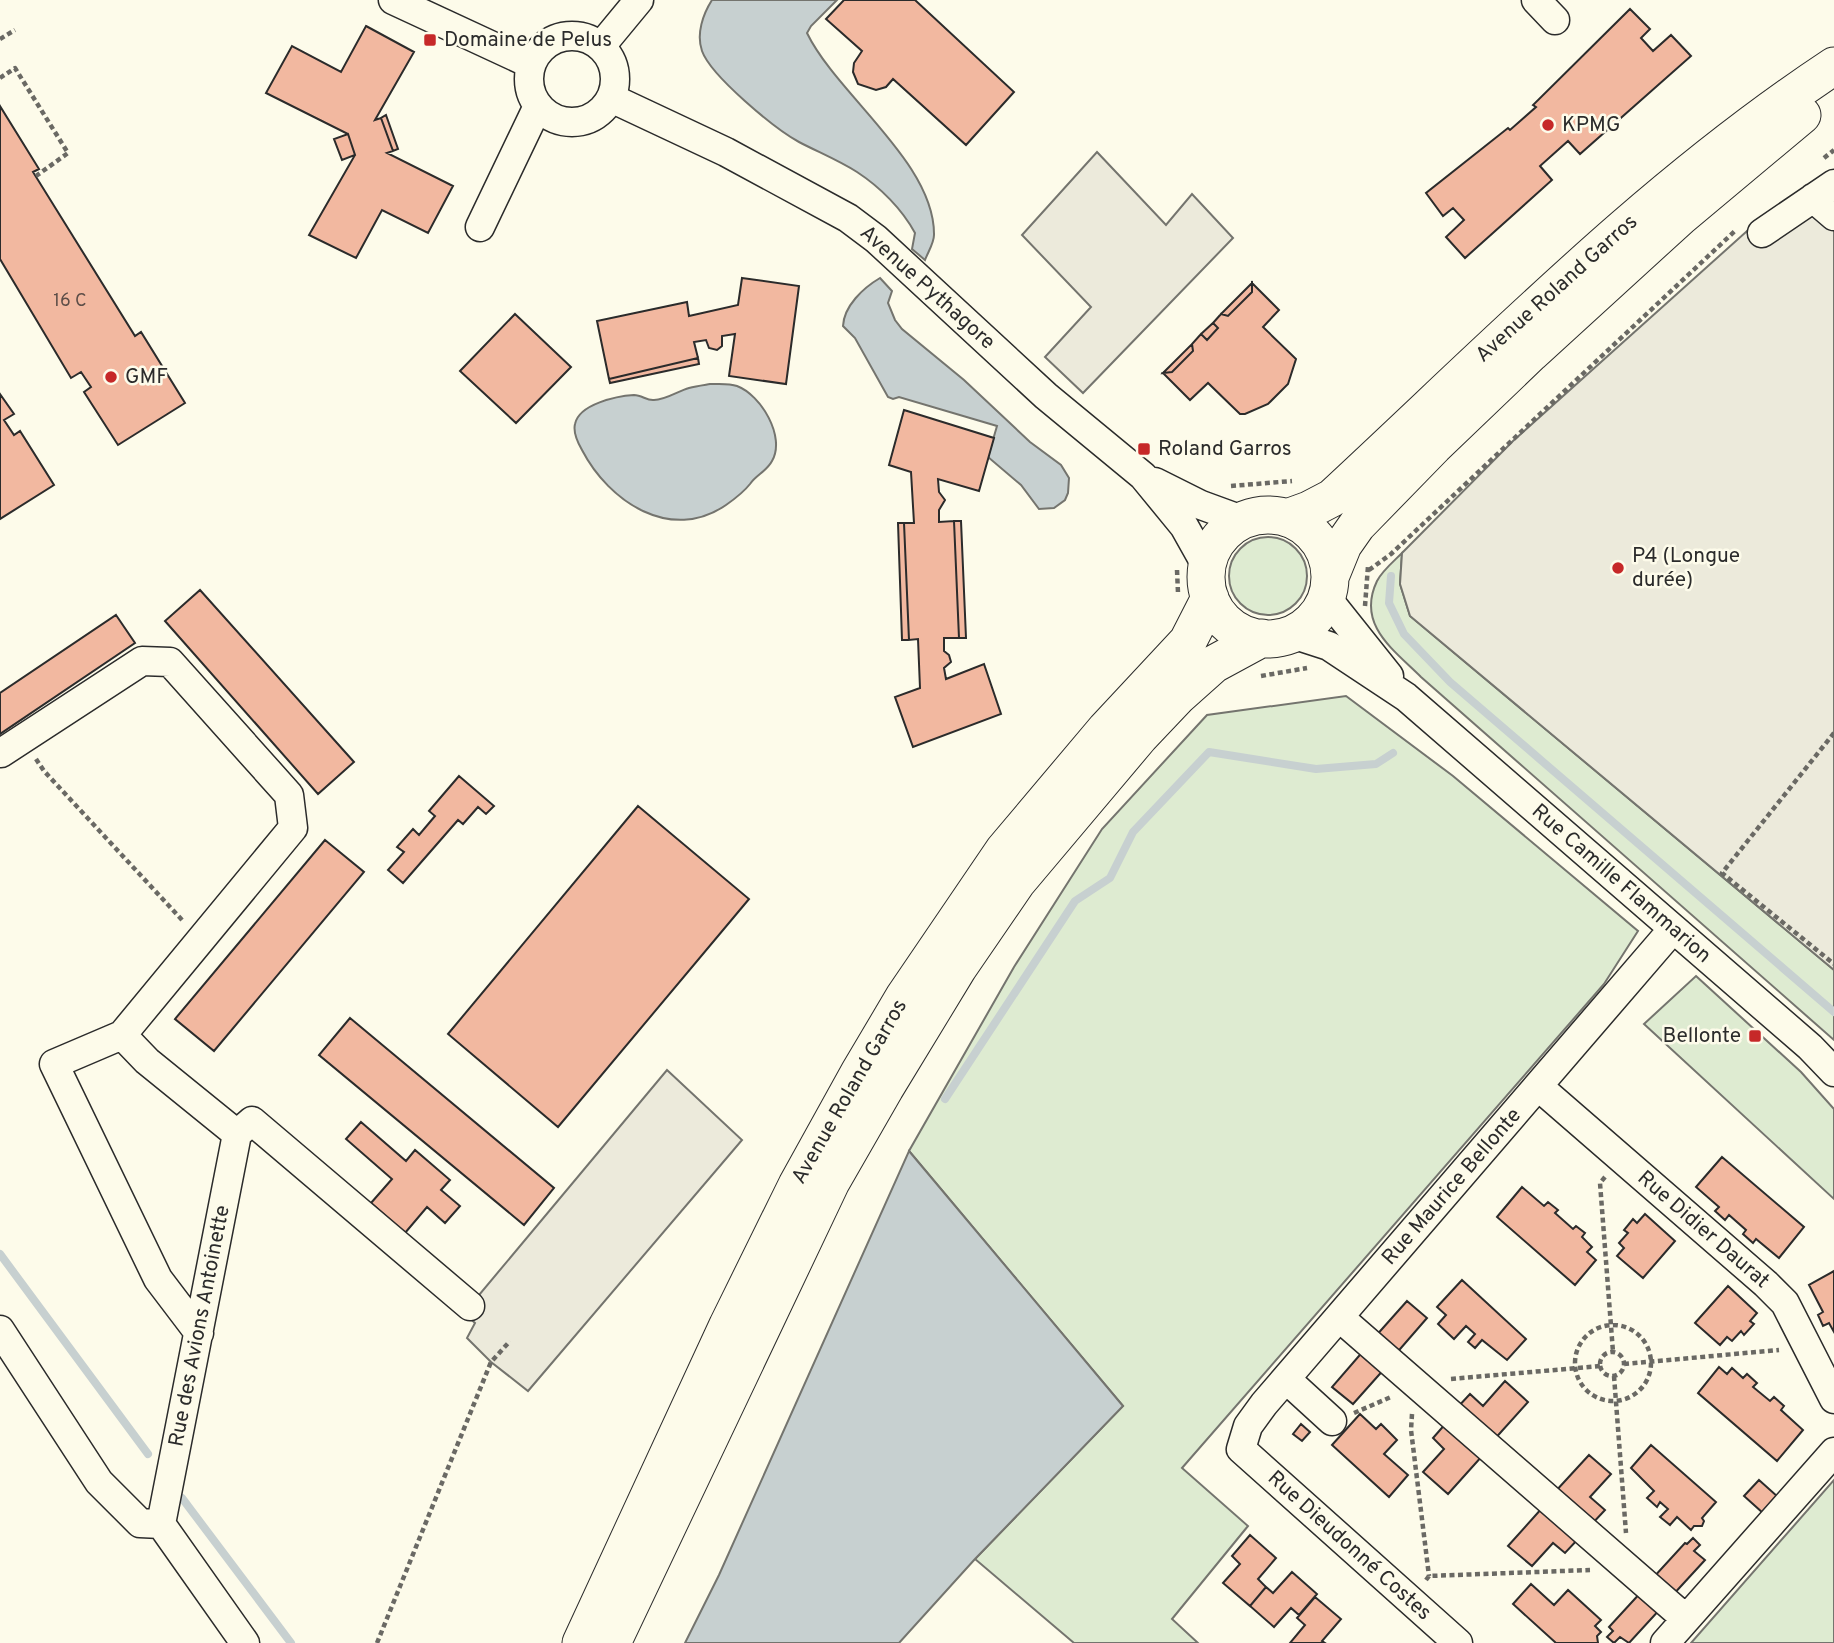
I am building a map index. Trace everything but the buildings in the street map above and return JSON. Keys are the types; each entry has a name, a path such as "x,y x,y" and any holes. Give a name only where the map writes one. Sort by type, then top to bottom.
{"main road":[{"name":"Avenue Roland Garros","path":"1287,518 1332,498 1628,224 1702,161 1784,99 1834,66"},
{"name":"Avenue Roland Garros","path":"1328,587 1343,545 1357,524 1443,437 1680,217 1834,90"},
{"path":"1256,516 1287,518 1304,526 1318,540 1326,557 1328,587 1319,612 1307,625 1277,636 1245,634 1230,625 1193,583 1218,540 1229,528 1256,516"},
{"name":"Avenue Roland Garros","path":"580,1643 727,1325 797,1185 872,1051 955,919 1004,850 1107,729 1188,641 1193,583"},
{"name":"Avenue Roland Garros","path":"612,1643 831,1182 958,968 1017,882 1140,736 1177,697 1214,664 1277,636"}],"street":[{"path":"393,0 531,64"},
{"path":"601,47 639,0"},
{"path":"561,37 589,39 601,47 610,57 615,71 611,98 603,110 591,118 577,122 562,122 549,116 538,106 528,79 531,64 538,52 548,42 561,37"},
{"name":"Avenue Pythagore","path":"611,98 715,147 848,218 876,239 1046,396 1143,476 1184,526 1193,583"},
{"path":"480,227 538,106"},
{"path":"1753,228 1824,191"},
{"name":"Avenue Pythagore","path":"1143,476 1201,505 1242,520"},
{"name":"Rue Camille Flammarion","path":"1328,587 1406,697"},
{"name":"Rue Camille Flammarion","path":"1277,636 1329,646 1406,697 1810,1047 1834,1072"},
{"path":"12,746 142,660 170,662 289,795 293,828 122,1035 54,1064 158,1279 199,1333"},
{"name":"Rue Maurice Bellonte","path":"1241,1449 1248,1426 1286,1379 1673,929"},
{"path":"122,1035 147,1061 237,1134 252,1121 470,1306"},
{"name":"Rue Didier Daurat","path":"1539,1087 1785,1303 1834,1399"},
{"name":"Rue des Avions Antoinette","path":"161,1524 237,1134"},
{"path":"1339,1317 1686,1619"},
{"path":"0,1330 99,1482 140,1523 161,1524 245,1643"},
{"path":"1286,1379 1332,1421"},
{"name":"Rue Dieudonné Costes","path":"1241,1449 1458,1643"},
{"path":"1665,1643 1834,1452"}],"path":[{"path":"0,39 15,30"},
{"path":"0,78 15,68 68,153 36,176"},
{"path":"1824,191 1834,150"},
{"path":"1369,570 1391,554 1753,228"},
{"path":"1223,487 1295,481"},
{"path":"1249,678 1310,667"},
{"path":"1834,733 1722,873 1834,964"},
{"path":"12,746 44,771 200,940"},
{"path":"1613,1352 1600,1183 1621,1158"},
{"path":"1610,1324 1625,1326 1638,1334 1648,1347 1651,1361 1649,1376 1642,1389 1630,1398 1616,1402 1601,1400 1588,1393 1579,1382 1574,1368 1575,1353 1583,1339 1595,1329 1610,1324"},
{"path":"377,1643 491,1362 510,1341"},
{"path":"1624,1364 1808,1347"},
{"path":"1613,1352 1621,1355 1624,1364 1622,1372 1614,1376 1605,1374 1600,1366 1602,1358 1613,1352"},
{"path":"1332,1421 1381,1403 1415,1383 1600,1366"},
{"path":"1415,1383 1411,1430 1429,1576 1629,1569 1614,1376"}],"green space":[{"path":"1268,537 1283,540 1296,548 1304,561 1307,576 1304,591 1296,604 1283,612 1268,615 1253,612 1240,604 1232,591 1229,576 1232,561 1240,548 1253,540"},
{"path":"1402,553 1400,584 1410,616 1834,970 1834,1040 1421,677 1390,646 1375,624 1371,611 1372,597 1379,577"},
{"path":"1346,696 1453,776 1638,931 1604,984 1182,1468 1248,1526 1172,1619 1198,1643 1074,1643 975,1559 1123,1406 909,1151 1014,967 1102,829 1207,715"},
{"path":"1696,976 1801,1072 1834,1109 1834,1199 1644,1024"},
{"path":"1834,1480 1834,1643 1691,1643"}],"shaded area":[{"path":"712,0 837,0 807,33 821,57 882,130 919,182 930,208 934,235 925,260 912,249 915,233 910,224 882,192 850,168 788,135 745,101 708,62 700,45 700,31"},
{"path":"1097,152 1166,225 1192,194 1233,238 1083,393 1045,357 1091,307 1022,235"},
{"name":"P4 (Longue durée)","path":"1834,171 1834,970 1410,616 1400,584 1402,553 1513,441 1766,214"},
{"path":"880,278 892,291 888,303 902,329 964,380 1030,442 1061,465 1069,478 1065,500 1054,508 1039,509 1021,485 988,457 997,426 899,397 888,397 855,338 843,326 847,311 856,298"},
{"path":"727,384 746,391 762,407 773,429 776,451 772,461 742,493 705,516 684,520 663,518 643,511 608,486 594,469 575,434 575,424 584,411 609,399 637,395 658,400 689,388"},
{"path":"667,1070 742,1140 528,1391 491,1362 467,1338 475,1323 464,1313"},
{"path":"909,1151 1123,1406 975,1559 899,1643 685,1643 719,1575"}],"waterway":[{"path":"1391,576 1389,603 1404,634 1450,682 1834,1012"},
{"path":"945,1099 1075,901 1110,878 1133,832 1209,752 1316,769 1376,764 1393,753"},
{"path":"0,1254 148,1454"},
{"path":"182,1498 291,1643"}],"place":[{"name":"Domaine de Pelus","path":"430,40"},
{"name":"KPMG","path":"1548,125"},
{"name":"GMF","path":"111,377"},
{"name":"Roland Garros","path":"1144,449"},
{"name":"P4 (Longue durée)","path":"1618,568"},
{"name":"Bellonte","path":"1755,1036"}]}
